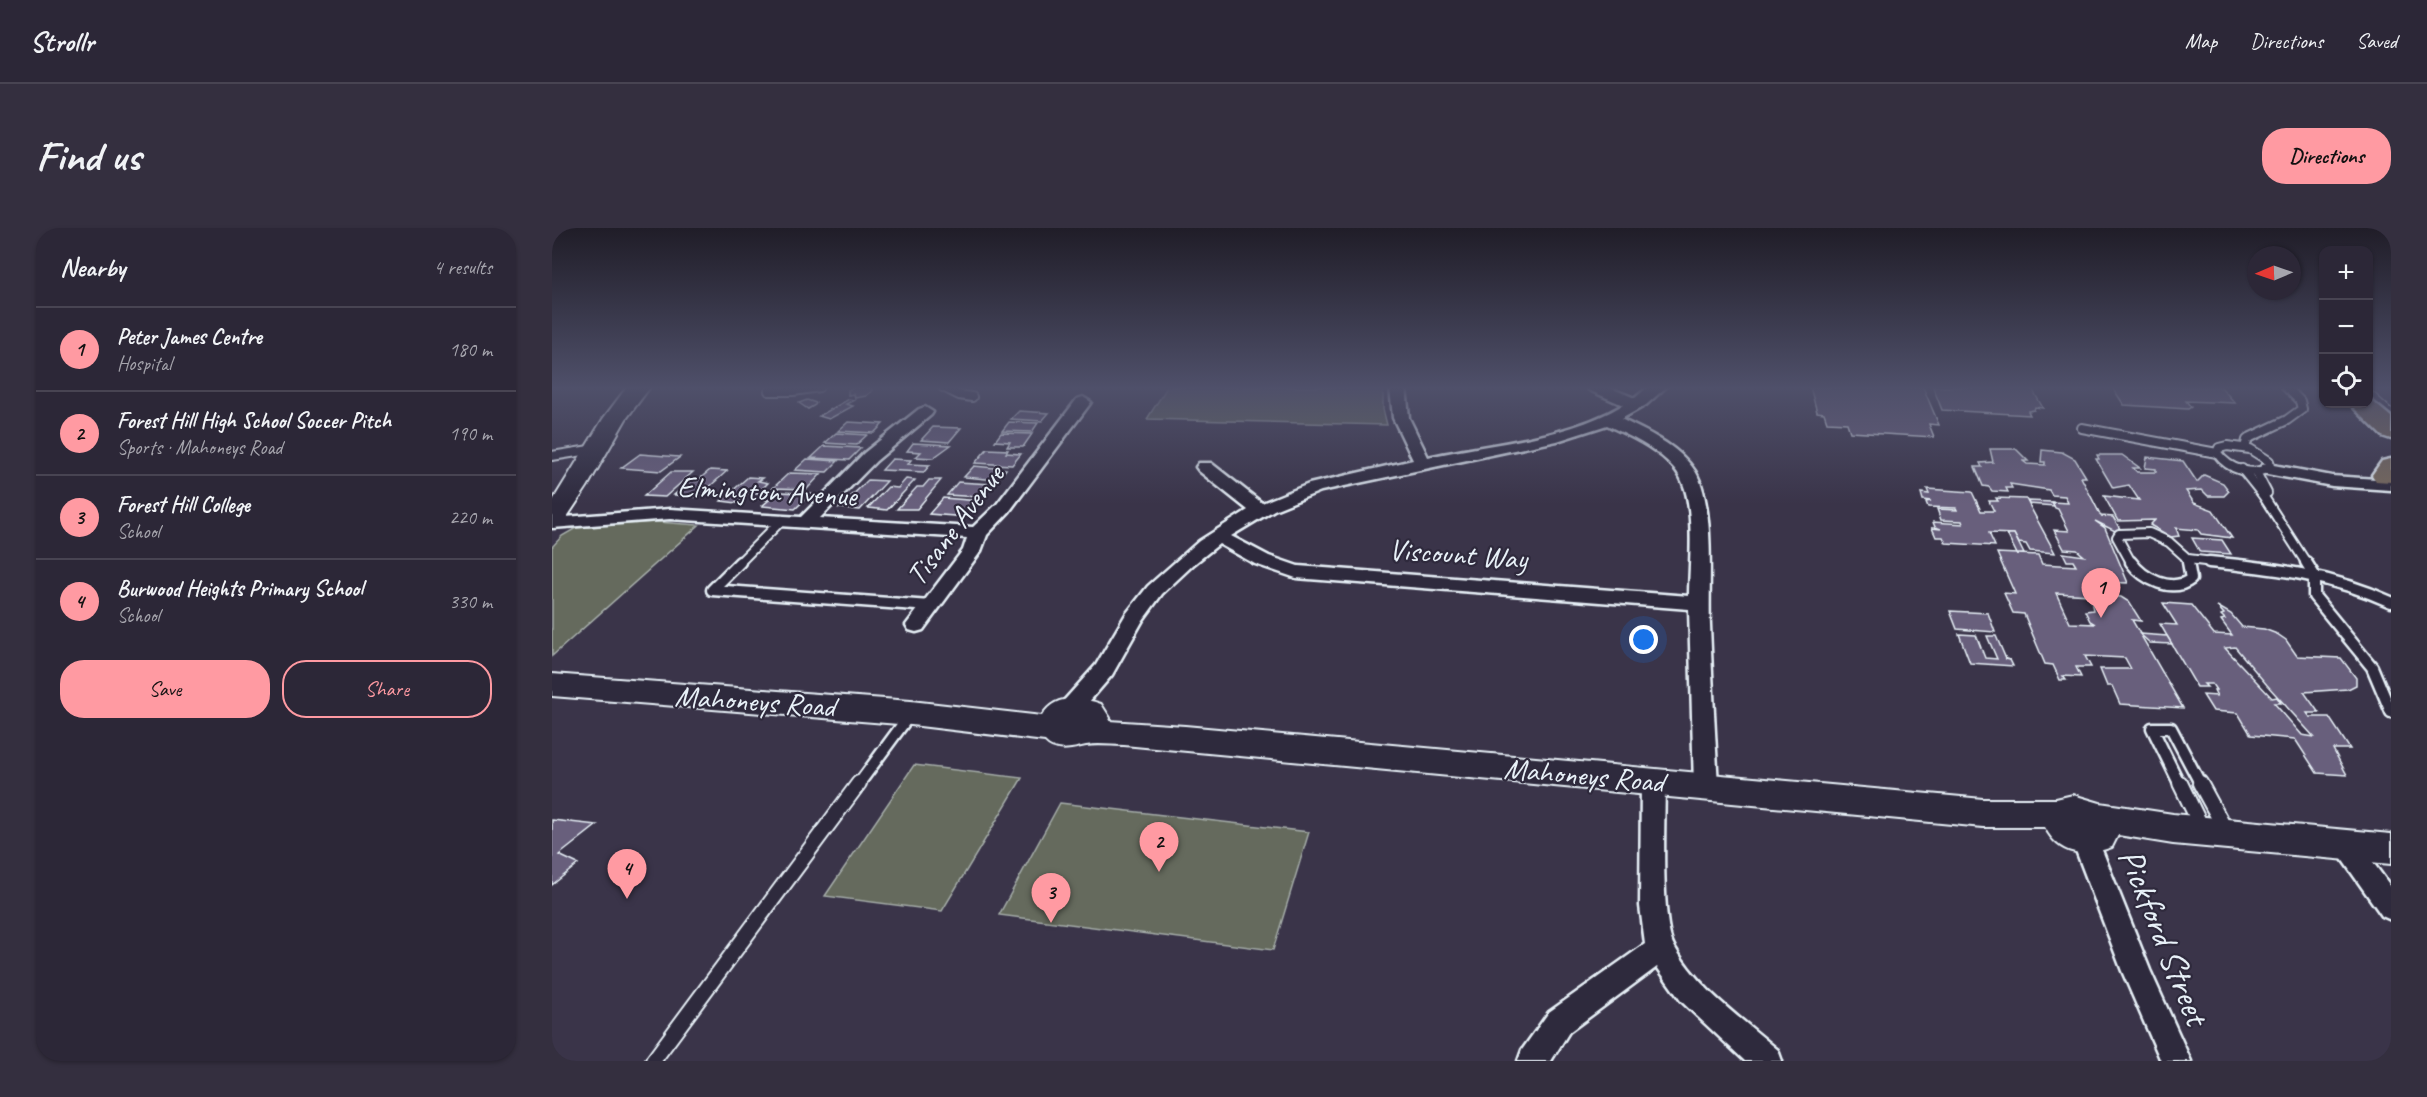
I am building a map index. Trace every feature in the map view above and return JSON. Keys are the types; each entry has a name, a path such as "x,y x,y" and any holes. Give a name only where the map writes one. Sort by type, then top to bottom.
{"main road":[{"path":"552,521 567,500 610,426"},
{"name":"Mahoneys Road","path":"552,685 957,717 1075,719 1124,733 1983,813 2081,828 2202,831 2391,849"}],"street":[{"path":"806,522 870,457 908,426"},
{"name":"Tisane Avenue","path":"915,625 972,550 978,533 1003,508 1065,426"},
{"path":"1405,426 1423,463"},
{"path":"1075,719 1098,699 1103,672 1139,608 1155,589 1172,573 1220,537 1261,510 1309,489 1542,439 1585,426"},
{"path":"1621,426 1660,447 1675,459 1687,473 1696,501 1706,786"},
{"path":"1205,467 1261,510"},
{"path":"2264,467 2332,481 2390,476"},
{"name":"Elmington Avenue","path":"552,521 648,514 725,513 806,522 978,533"},
{"name":"Viscount Way","path":"1220,537 1262,560 1296,572 1699,603"},
{"path":"1653,781 1653,906 1660,949 1691,992 1767,1061"},
{"name":"Pickford Street","path":"2081,828 2136,971 2176,1061"},
{"path":"2346,845 2391,908"},
{"path":"1533,1061 1559,1022 1660,949"}],"lane":[{"path":"2246,448 2247,440 2275,426"},
{"path":"2082,428 2217,453 2227,464 2242,469 2264,467"},
{"path":"2217,453 2219,448 2227,446 2246,448 2262,455 2267,493 2262,494"},
{"path":"552,456 597,449"},
{"path":"2242,469 2262,494 2314,575 2313,596 2372,667 2391,712"},
{"path":"782,520 712,590 930,606"},
{"path":"2186,558 2191,572 2191,579 2186,583 2172,584 2153,581 2143,577 2134,569 2117,537 2119,534 2130,531 2151,533 2161,536 2186,558 2314,575 2366,591 2391,602"},
{"path":"653,1061 911,713"},
{"path":"2152,728 2171,728 2202,831 2152,728"}],"green space":[{"path":"657,522 699,525 552,656 552,547 562,536 576,528"},
{"path":"914,765 1022,778 942,911 825,896"},
{"path":"1060,803 1309,832 1273,950 999,915"}],"building":[{"path":"844,426 881,426 874,433 838,431"},
{"path":"1006,426 1036,426 1032,432 1002,431"},
{"path":"1848,426 1930,426 1934,437 1850,432"},
{"path":"933,427 961,428 949,442 921,440"},
{"path":"836,433 867,435 856,445 825,443"},
{"path":"1001,433 1032,434 1023,447 1007,447 1010,442 995,441"},
{"path":"913,443 951,445 933,458 916,457 921,452 907,451"},
{"path":"824,446 861,448 849,460 811,458"},
{"path":"987,449 1008,450 1006,453 1021,454 1012,465 975,463"},
{"path":"1990,449 2016,449 2028,461 2023,461 2027,464 2045,465 2045,462 2041,462 2042,450 2062,452 2075,459 2086,477 2081,477 2101,516 2113,517 2120,529 2115,531 2095,521 2105,528 2128,583 2103,582 2110,596 2121,597 2129,602 2141,621 2132,620 2183,708 2120,704 2112,686 2107,686 2100,669 2131,669 2125,658 2085,656 2091,667 2076,667 2081,677 2063,676 2066,680 2060,680 2053,665 2045,664 2024,614 2013,613 2004,593 2015,594 1997,553 2038,555 2042,564 2076,566 2073,561 2067,561 2063,553 2084,556 2077,550 2064,549 2054,530 2069,531 2052,502 2068,503 2065,496 2052,495 2049,490 2010,484 2012,488 2006,488 2008,492 1992,491 1989,487 1983,486 1975,467 1982,467 1980,463 1993,462","holes":["2056,593 2090,595 2093,610 2085,611 2090,621 2095,624 2070,623"]},
{"path":"640,454 680,457 661,471 621,468"},
{"path":"2097,455 2122,455 2140,468 2133,468 2137,472 2156,472 2156,469 2145,468 2147,457 2183,461 2197,482 2204,475 2223,483 2229,491 2224,496 2208,496 2202,490 2186,491 2194,503 2213,510 2232,538 2201,534 2198,530 2176,528 2179,536 2171,537 2150,525 2155,520 2118,521 2104,496 2139,500 2129,485 2113,488 2096,459 2099,459"},
{"path":"807,459 838,461 827,472 795,470"},
{"path":"892,459 911,460 908,464 930,465 924,472 882,470"},
{"path":"974,466 1006,469 997,480 964,477"},
{"path":"710,470 727,471 698,497 674,495 692,480 697,481"},
{"path":"671,472 693,472 665,497 644,496"},
{"path":"789,473 821,474 807,489 773,488"},
{"path":"748,477 763,478 758,481 768,483 758,493 748,493 737,503 721,501"},
{"path":"906,479 915,480 887,510 868,508 888,487 898,488"},
{"path":"868,480 887,481 860,510 839,508"},
{"path":"929,480 941,480 917,509 897,509 917,487 923,487"},
{"path":"958,482 991,484 980,497 947,495"},
{"path":"1927,489 1972,492 1981,511 1994,511 1989,501 1998,501 1996,498 2026,499 2055,553 2030,551 2026,544 2019,543 2014,534 1989,533 1995,546 1946,543 1943,537 1936,537 1932,528 1941,529 1935,527 1933,522 1963,524 1962,521 1941,520 1937,509 1957,510 1956,508 1928,507 1926,502 1931,501 1923,500 1921,493 1929,494"},
{"path":"768,491 811,494 795,509 762,506 769,500 759,499"},
{"path":"943,498 980,501 967,517 929,514"},
{"path":"2028,501 2052,502 2054,506 2029,504"},
{"path":"2007,534 2014,534 2024,554 2017,554"},
{"path":"2192,538 2222,540 2231,554 2200,552"},
{"path":"2163,603 2191,605 2214,634 2232,635 2221,620 2225,619 2221,615 2224,614 2217,606 2231,614 2242,627 2264,629 2277,634 2286,640 2297,656 2341,658 2356,678 2356,685 2348,689 2304,692 2319,713 2307,713 2310,717 2329,717 2350,749 2333,749 2347,775 2317,773 2295,739 2251,735 2238,713 2213,711 2203,695 2217,696 2214,690 2216,690 2212,684 2204,684 2207,687 2197,687 2160,624 2177,625","holes":["2235,647 2314,737 2302,735 2274,703 2281,703 2277,697 2272,698 2225,648"]},
{"path":"1950,611 1988,613 1995,632 1957,629"},
{"path":"1959,634 1976,635 1985,658 1997,659 1987,636 1996,636 2006,659 2010,660 2013,666 1970,663"},
{"path":"2140,634 2167,636 2172,644 2150,643"},
{"path":"552,820 597,825 559,855 578,864 552,885"}],"place":[{"name":"Peter James Centre","path":"2101,618"},
{"name":"Forest Hill High School Soccer Pitch","path":"1159,872"},
{"name":"Burwood Heights Primary School","path":"627,899"},
{"name":"Forest Hill College","path":"1051,923"}]}
